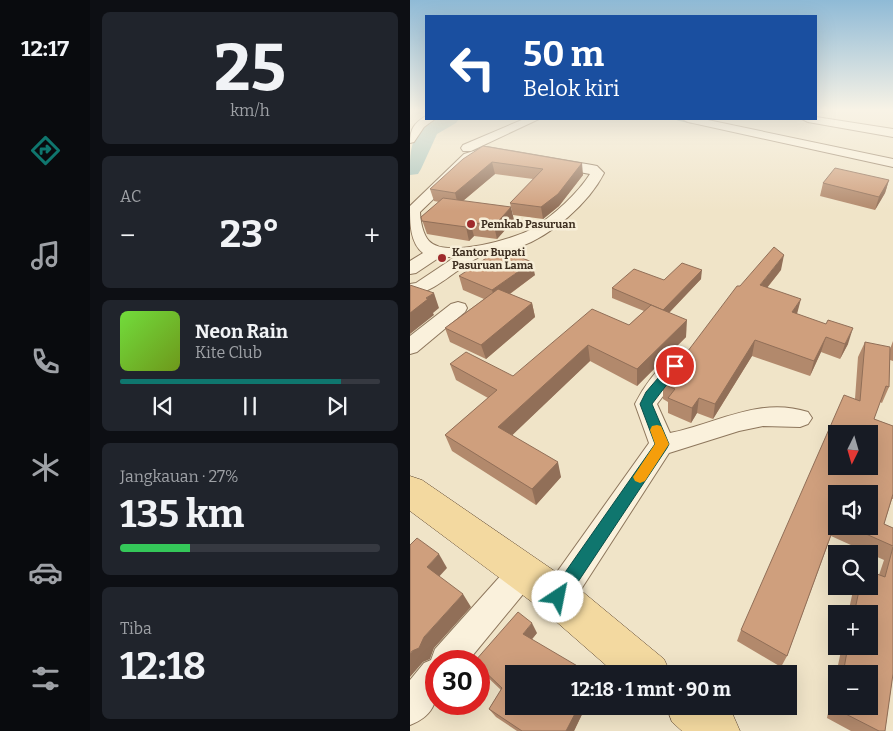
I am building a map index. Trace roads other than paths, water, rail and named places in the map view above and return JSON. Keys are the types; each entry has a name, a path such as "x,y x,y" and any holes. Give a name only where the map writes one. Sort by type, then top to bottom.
{"main road":[{"path":"410,491 558,597 638,665"},
{"path":"698,715 717,731"}],"street":[{"path":"410,201 458,154 481,143"},
{"path":"800,143 893,163"},
{"path":"410,256 430,248 476,251 528,239 566,210 595,176 595,171 491,151 474,154 413,211 412,214 419,237 430,248"},
{"path":"410,269 430,248"},
{"path":"410,290 421,288 476,251"},
{"path":"410,347 458,308"},
{"path":"662,444 646,404 650,395 675,366"},
{"path":"662,444 677,443 718,427 760,417 783,415 800,418"},
{"path":"558,597 662,444"},
{"path":"456,650 523,572"},
{"path":"410,708 425,689"}],"waterway":[{"path":"410,169 423,143"}],"place":[{"name":"Pemkab Pasuruan","path":"471,224"},
{"name":"Kantor Bupati Pasuruan Lama","path":"442,258"}]}
